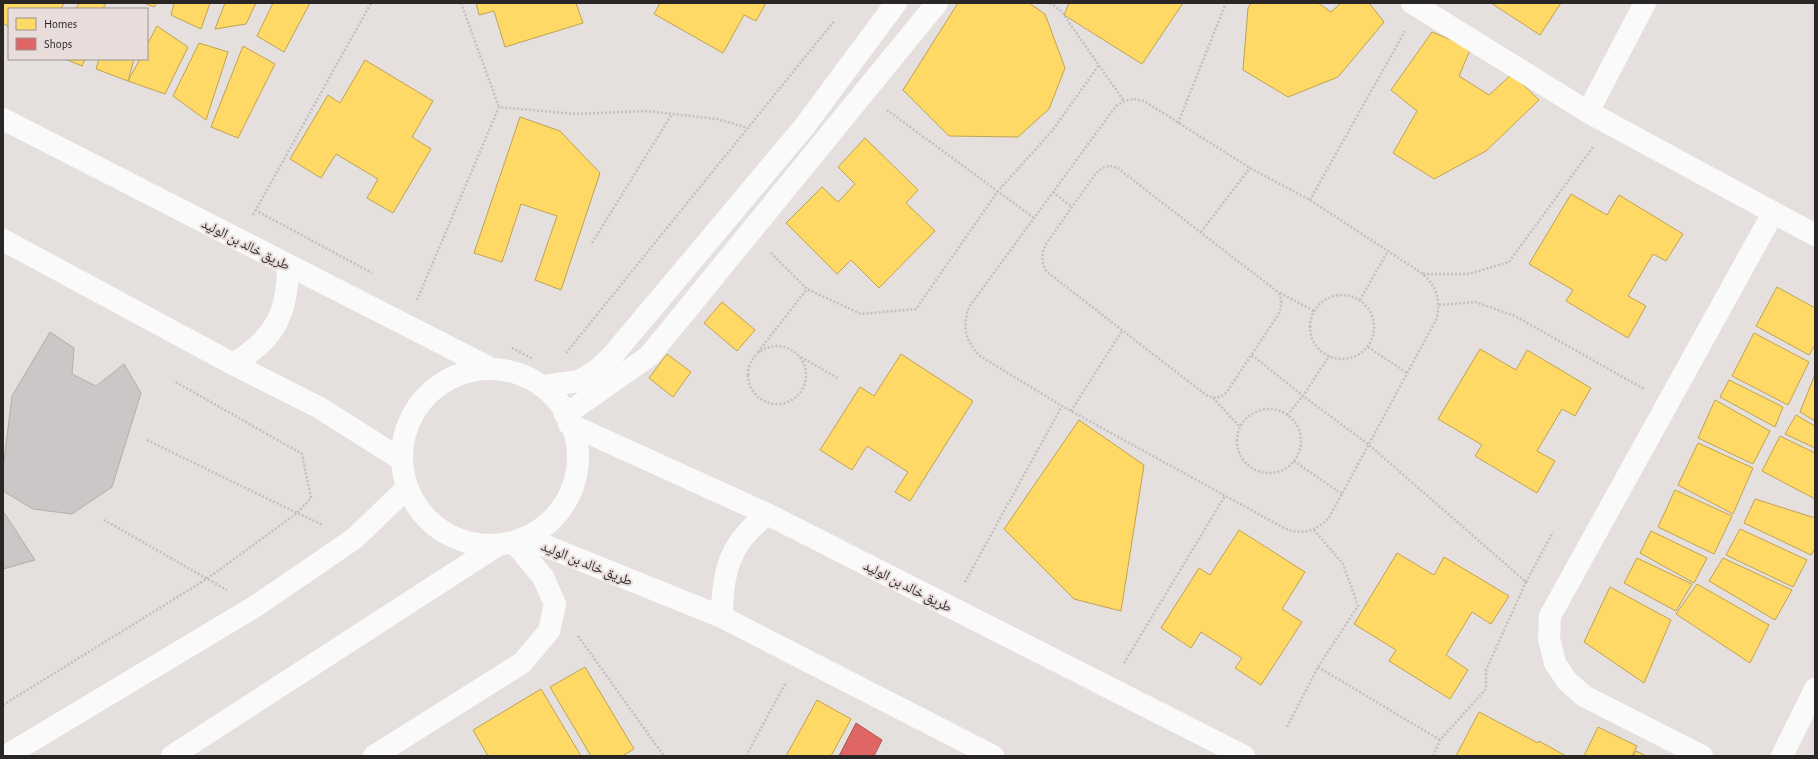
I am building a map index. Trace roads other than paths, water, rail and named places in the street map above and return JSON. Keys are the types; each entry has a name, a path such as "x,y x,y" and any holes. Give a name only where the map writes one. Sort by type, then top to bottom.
{"street":[{"path":"544,386 579,381 597,370 612,356 804,127 896,3"},
{"path":"567,420 649,356 937,3"},
{"path":"1588,112 1645,3"},
{"path":"1415,5 1588,112 1815,235"},
{"name":"طريق خالد بن الوليد","path":"3,119 490,368"},
{"path":"1702,756 1584,696 1567,681 1555,663 1549,639 1550,616 1773,213"},
{"path":"3,240 233,364 320,408 402,460"},
{"path":"233,364 251,354 261,345 277,323 284,305 288,285 288,265"},
{"path":"6,756 256,606 355,538 407,488 402,460 405,432 417,406 436,386 462,372 490,368 519,372 544,386 560,402 578,448 577,476 567,502 549,523 513,542 172,756"},
{"name":"طريق خالد بن الوليد","path":"567,420 767,514 1244,756"},
{"name":"طريق خالد بن الوليد","path":"407,488 422,513 443,532 469,543 513,542 722,617 993,756"},
{"path":"722,617 722,588 730,560 746,534 767,514"},
{"path":"374,756 522,663 549,631 555,604 543,577 513,542"},
{"path":"1782,756 1815,689"}]}
